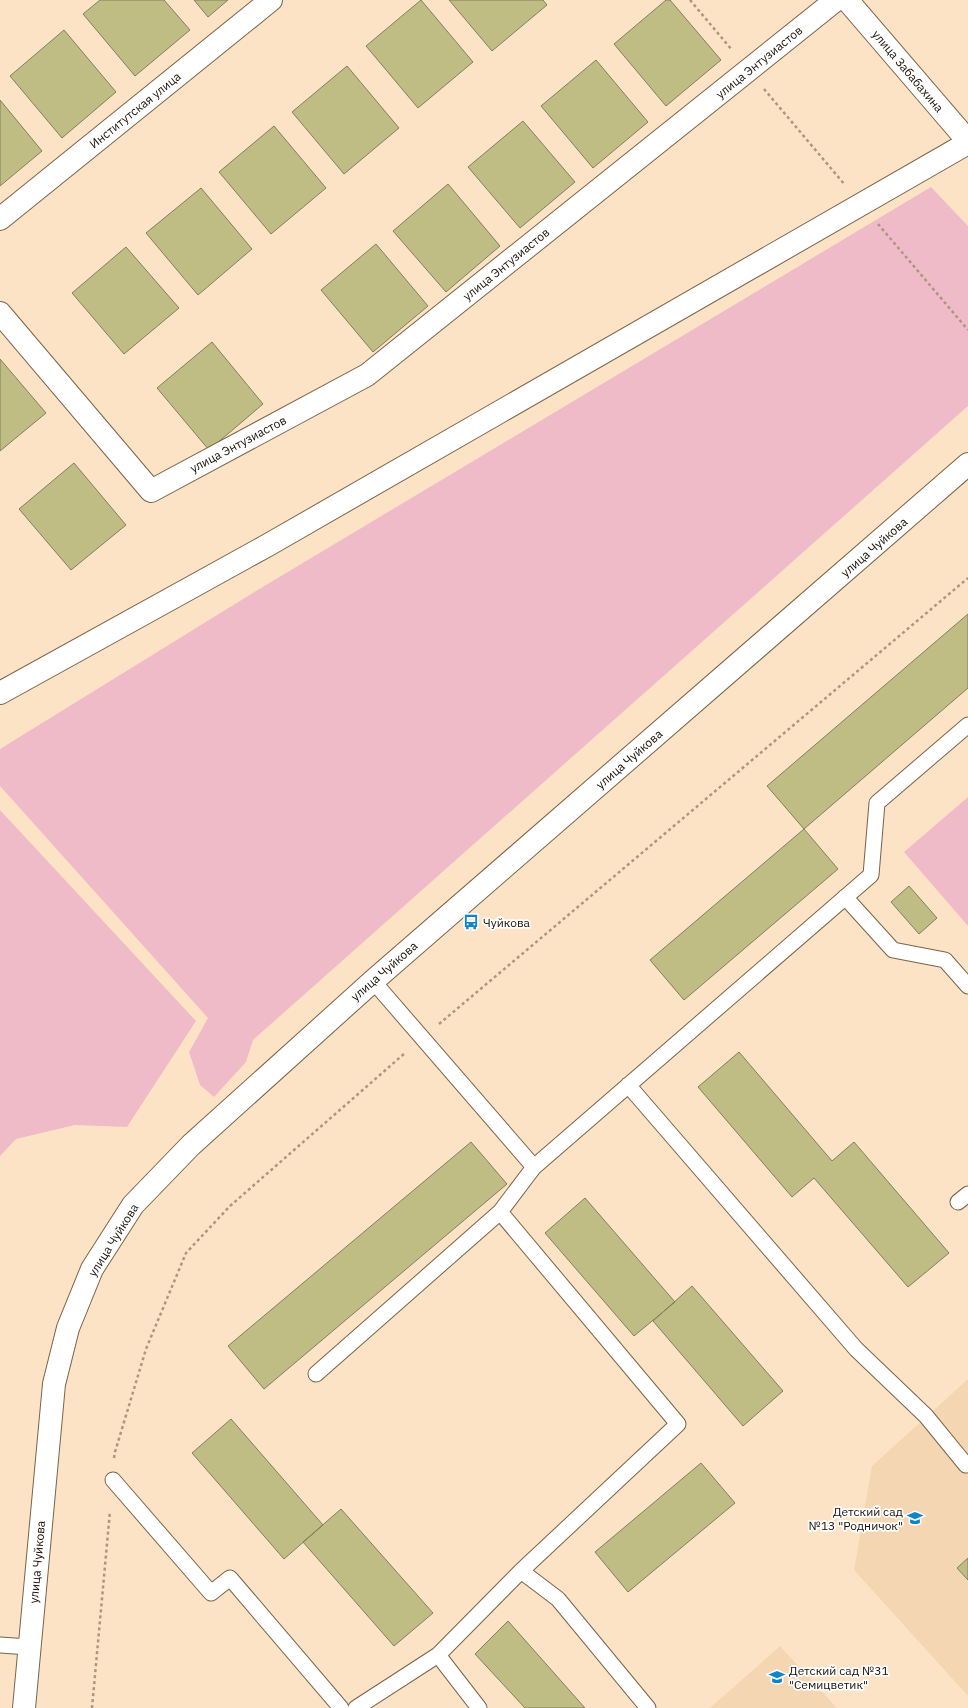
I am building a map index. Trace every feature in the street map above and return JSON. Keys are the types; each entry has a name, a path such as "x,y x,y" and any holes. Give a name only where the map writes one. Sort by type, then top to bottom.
{"street":[{"name":"Институтская улица","path":"0,219 271,0"},
{"name":"улица Энтузиастов","path":"0,313 151,491 367,375 836,0"},
{"name":"улица Забабахина","path":"847,0 968,142"},
{"path":"0,693 268,545 968,142"},
{"name":"улица Чуйкова","path":"24,1708 54,1384 68,1328 92,1269 133,1206 191,1145 373,981 968,464"}],"lane":[{"path":"316,1374 500,1212 534,1167 871,875 877,803 968,725"},
{"path":"845,897 893,950 945,960 968,986"},
{"path":"373,981 534,1167"},
{"path":"628,1085 856,1348 926,1416 966,1465"},
{"path":"356,1708 438,1655 521,1571 678,1424 500,1212"},
{"path":"113,1480 211,1593 230,1578 341,1708"},
{"path":"521,1571 558,1599 648,1708"},
{"path":"0,1645 30,1647"},
{"path":"438,1655 479,1708"}],"path":[{"path":"690,0 968,330"},
{"path":"92,1708 113,1480 114,1452 146,1349 186,1253 230,1206 422,1038 968,578"}],"shaded area":[{"path":"931,187 968,226 968,406 253,1040 246,1062 214,1097 200,1085 189,1052 208,1018 0,786 0,749 256,591"},
{"path":"968,797 968,926 904,852"},
{"path":"0,810 196,1021 127,1127 75,1125 16,1139 0,1156"},
{"name":"Детский сад №13 \"Родничок\"","path":"968,1379 968,1696 854,1570 872,1466"},
{"name":"Детский сад №31 \"Семицветик\"","path":"780,1646 837,1708 710,1708"}],"building":[{"path":"100,0 164,0 190,30 135,76 83,14"},
{"path":"194,0 228,0 208,17"},
{"path":"421,0 473,62 418,108 366,46"},
{"path":"449,0 543,0 547,5 492,51"},
{"path":"666,0 670,0 721,60 666,106 614,44"},
{"path":"64,30 116,92 62,138 10,76"},
{"path":"596,60 648,122 593,168 541,106"},
{"path":"347,66 399,128 344,174 292,112"},
{"path":"0,100 42,151 0,186"},
{"path":"523,121 575,182 520,228 468,167"},
{"path":"274,126 326,188 271,234 219,172"},
{"path":"448,184 500,246 446,292 393,231"},
{"path":"201,188 252,249 198,295 146,233"},
{"path":"376,244 428,306 373,352 321,290"},
{"path":"126,247 179,308 124,354 72,293"},
{"path":"212,342 263,404 209,450 157,388"},
{"path":"0,359 46,413 0,451"},
{"path":"74,463 126,525 71,570 19,509"},
{"path":"968,614 968,688 804,829 767,786"},
{"path":"804,829 838,869 684,1000 650,960"},
{"path":"909,886 937,918 919,934 891,902"},
{"path":"739,1052 832,1161 854,1142 949,1253 908,1287 814,1178 792,1197 698,1087"},
{"path":"471,1142 507,1184 264,1389 228,1346"},
{"path":"585,1198 675,1302 634,1336 545,1233"},
{"path":"692,1286 783,1391 743,1426 653,1321"},
{"path":"231,1419 323,1525 284,1559 192,1453"},
{"path":"701,1463 735,1503 628,1592 595,1552"},
{"path":"341,1509 433,1613 394,1646 303,1542"},
{"path":"968,1558 968,1580 957,1568"},
{"path":"508,1621 585,1708 525,1708 475,1654"}],"place":[{"name":"Чуйкова","path":"471,922"},
{"name":"Детский сад №13 \"Родничок\"","path":"915,1518"},
{"name":"Детский сад №31 \"Семицветик\"","path":"777,1677"}]}
